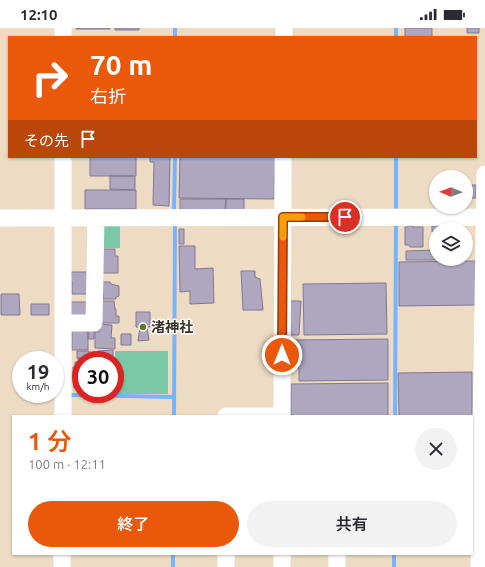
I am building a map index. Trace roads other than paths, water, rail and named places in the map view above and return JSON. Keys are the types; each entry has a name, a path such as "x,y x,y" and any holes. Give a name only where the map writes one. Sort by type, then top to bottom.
{"street":[{"path":"62,415 63,158"},
{"path":"282,415 283,158"},
{"path":"479,567 485,174"},
{"path":"0,218 484,217"},
{"path":"63,324 94,324 96,218"},
{"path":"62,555 62,567"},
{"path":"226,555 226,567"},
{"path":"282,555 282,567"},
{"path":"337,555 337,567"}],"waterway":[{"path":"175,28 175,36"},
{"path":"396,28 396,36"},
{"path":"174,211 175,158"},
{"path":"396,158 396,209"},
{"path":"174,415 175,226"},
{"path":"395,415 396,226"},
{"path":"70,395 174,397"},
{"path":"173,555 173,567"},
{"path":"394,555 394,567"}],"place":[{"name":"渚神社","path":"143,327"}]}
